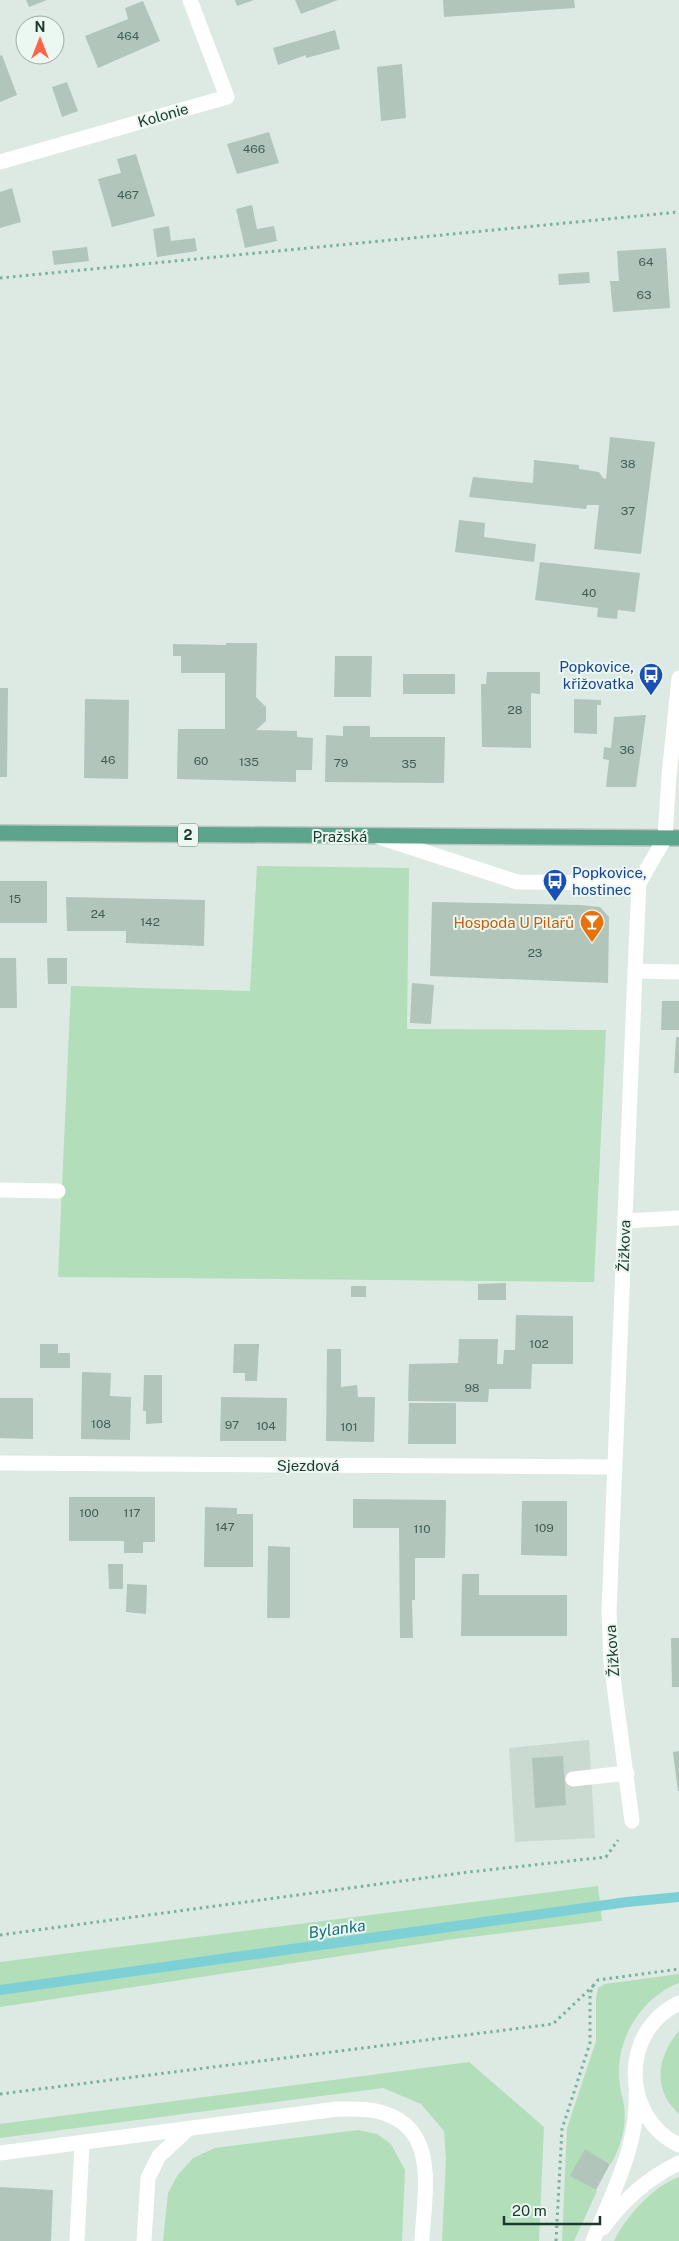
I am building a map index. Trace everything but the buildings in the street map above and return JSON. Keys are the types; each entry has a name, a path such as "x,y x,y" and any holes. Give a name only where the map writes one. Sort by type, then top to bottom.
{"main road":[{"name":"Pražská","path":"0,833 672,838"}],"street":[{"name":"Kolonie","path":"0,162 227,96 190,0"},
{"name":"Žižkova","path":"632,1821 611,1662 609,1611 638,883 672,838 669,776 679,678"},
{"path":"376,836 517,882 638,883"},
{"path":"635,972 679,972"},
{"path":"0,1190 58,1191"},
{"path":"625,1221 679,1218"},
{"name":"Sjezdová","path":"0,1463 615,1467"},
{"path":"572,1779 626,1773"},
{"path":"593,2241 632,2140 637,2109 634,2070 643,2037 657,2019 679,2003"},
{"path":"636,2092 651,2123 667,2138 679,2145"},
{"path":"0,2153 82,2144 337,2109 375,2110 390,2115 406,2125 417,2137 424,2152 422,2241"},
{"path":"144,2241 148,2178 159,2156 187,2130"},
{"path":"77,2241 82,2144"},
{"path":"593,2241 633,2193 655,2176 679,2163"}],"path":[{"path":"0,278 679,212"},
{"path":"0,1935 460,1873 606,1857 632,1821"},
{"path":"0,2094 553,2024 598,1980 679,1969"},
{"path":"556,2241 562,2129 590,2043 590,1994 593,1986"}],"shaded area":[{"path":"589,1740 595,1838 515,1842 509,1748"}],"green space":[{"path":"257,866 409,868 407,1029 606,1030 594,1282 58,1277 71,986 250,991"},
{"path":"598,1886 602,1921 454,1939 0,2007 0,1962"},
{"path":"679,1974 679,1983 656,1997 637,2016 624,2041 619,2067 619,2081 625,2113 624,2128 618,2150 611,2164 586,2150 571,2176 597,2191 574,2241 562,2241 567,2128 596,2041 596,1999 598,1988 605,1984"},
{"path":"679,2031 679,2114 670,2105 665,2094 661,2084 661,2073 666,2051"},
{"path":"469,2062 544,2127 539,2241 442,2241 446,2159 444,2131 421,2104 383,2088 0,2138 0,2124"},
{"path":"358,2130 377,2134 391,2144 405,2170 402,2241 163,2241 168,2193 177,2176 193,2158 215,2148"},
{"path":"679,2177 679,2241 614,2241 625,2222 650,2195"}],"waterway":[{"name":"Bylanka","path":"0,1990 627,1902 679,1897"}],"place":[{"name":"Popkovice, křižovatka","path":"651,696"},
{"name":"Popkovice, hostinec","path":"555,902"},
{"name":"Hospoda U Pilařů","path":"592,943"}]}
